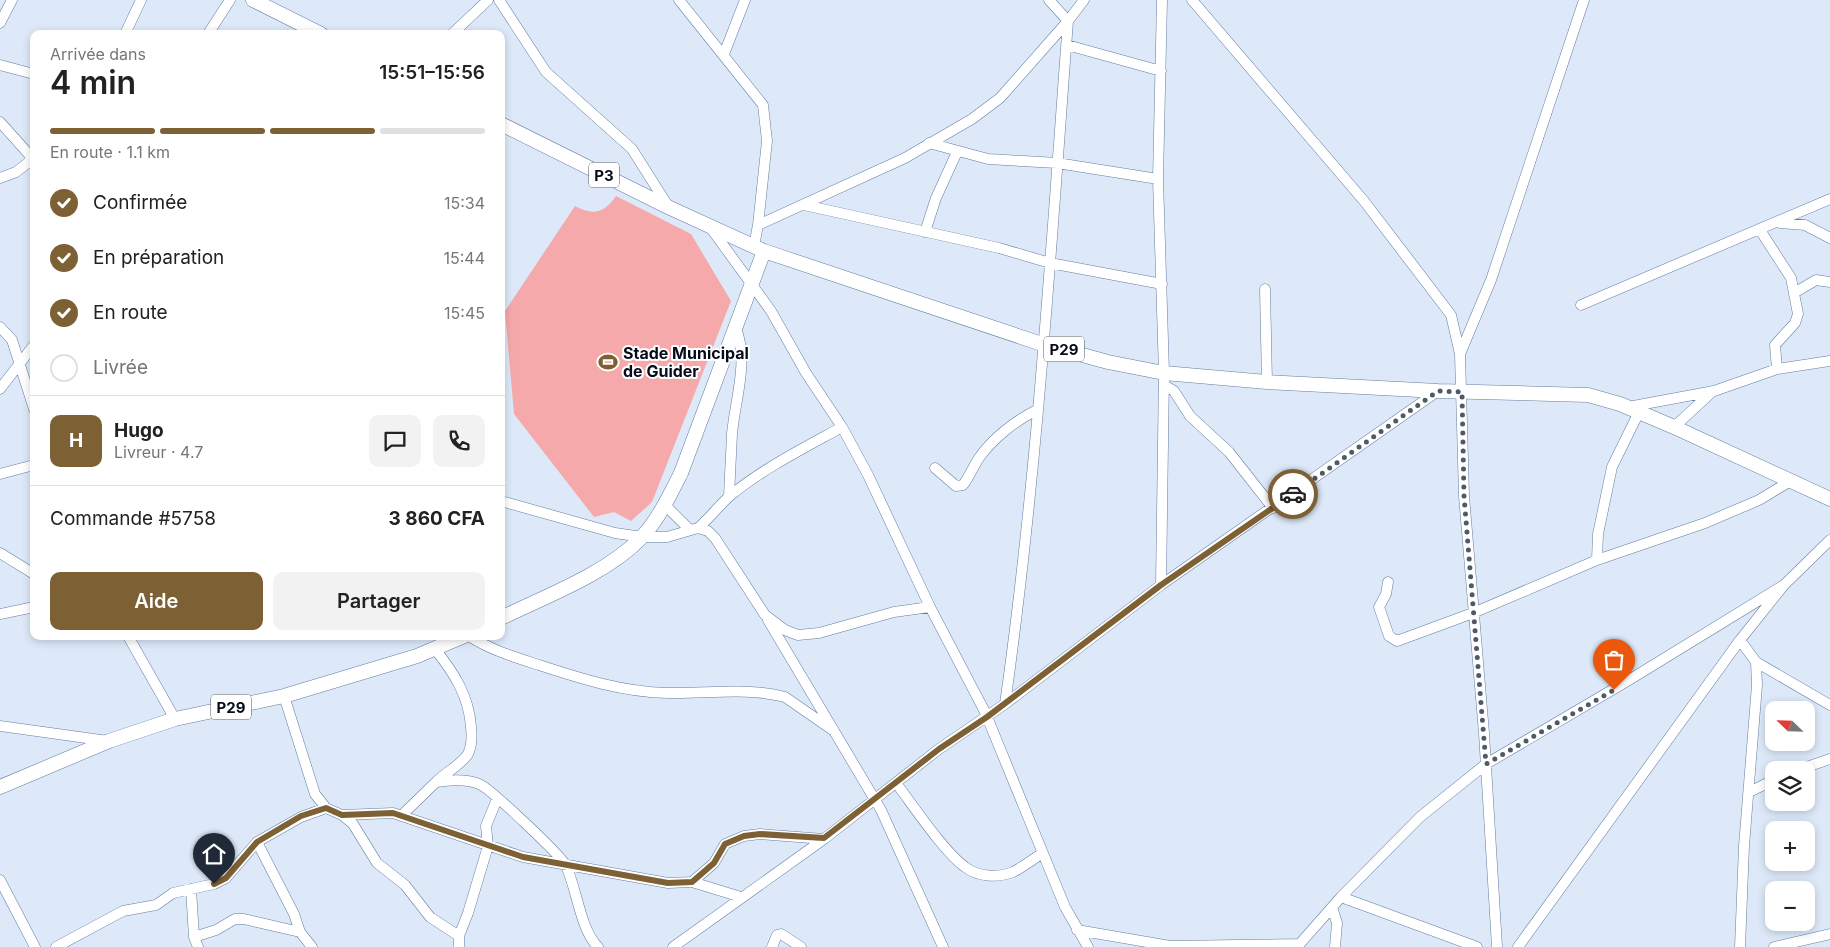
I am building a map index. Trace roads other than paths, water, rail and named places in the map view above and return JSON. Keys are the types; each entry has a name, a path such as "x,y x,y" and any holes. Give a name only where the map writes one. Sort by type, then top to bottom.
{"main road":[{"path":"253,0 313,30"},
{"name":"P3","path":"505,126 668,207 759,248"},
{"path":"505,616 616,558 642,537 665,505 681,473 736,328 751,286 759,248"},
{"name":"P29","path":"759,248 1042,344 1164,379 1588,396 1634,410 1674,426 1830,499"},
{"name":"P29","path":"0,787 109,741 175,719 284,696 435,648 454,640"}],"street":[{"path":"0,23 12,0"},
{"path":"127,30 141,0"},
{"path":"211,30 230,0"},
{"path":"456,30 488,0"},
{"path":"499,0 546,72 632,149 668,207"},
{"path":"679,0 755,92 763,105 767,140 758,225 759,248"},
{"path":"724,54 745,0"},
{"path":"1005,704 1016,628 1037,410 1067,45 1068,21 1049,0"},
{"path":"758,225 905,158 972,119 1000,98 1068,21 1084,0"},
{"path":"1161,585 1164,379 1158,179 1162,0"},
{"path":"1192,0 1364,201 1451,315 1460,354 1464,496 1486,764 1497,947"},
{"path":"1460,354 1491,280 1584,0"},
{"path":"1067,45 1161,71"},
{"path":"0,65 30,73"},
{"path":"0,122 30,157"},
{"path":"929,143 956,152 988,159 1057,163 1158,179"},
{"path":"925,232 936,198 956,152"},
{"path":"0,178 16,172 30,162"},
{"path":"1581,305 1830,199"},
{"path":"803,205 841,211 999,248 1050,263 1162,284"},
{"path":"707,223 771,311 806,373 842,427 892,525 930,607 987,717 1065,907 1088,947"},
{"path":"1774,223 1805,225 1830,238"},
{"path":"1760,230 1790,278 1794,293 1797,319 1775,345 1777,368"},
{"path":"1794,293 1816,280 1830,282"},
{"path":"1264,289 1267,382"},
{"path":"0,327 12,340 30,397"},
{"path":"729,496 732,433 742,364 742,344 736,328"},
{"path":"0,389 30,350"},
{"path":"1596,560 1598,534 1612,467 1634,410 1714,391 1777,368 1830,361"},
{"path":"1164,379 1190,416 1230,452 1273,508"},
{"path":"673,947 824,838 939,749 1005,704 1161,585 1438,391"},
{"path":"1674,426 1714,391"},
{"path":"935,468 956,486 963,486 980,457 991,445 1023,417 1037,410"},
{"path":"694,529 729,496 784,460 842,427"},
{"path":"0,474 30,466"},
{"path":"1388,582 1386,594 1379,607 1390,636 1397,641 1473,612 1596,560 1705,523 1759,500 1792,480"},
{"path":"505,502 555,514 593,527 642,537 667,537 694,529 708,531 715,538 765,615 875,799 943,947"},
{"path":"665,505 694,529"},
{"path":"1518,947 1740,640 1784,585 1830,540"},
{"path":"0,553 30,572"},
{"path":"1077,930 1170,946 1299,946 1341,897 1420,817 1486,764 1629,680 1784,585"},
{"path":"765,615 785,630 798,635 819,633 894,612 930,607"},
{"path":"0,614 30,608"},
{"path":"130,640 175,719"},
{"path":"475,640 490,649 600,685 652,692 746,692 785,697 834,731"},
{"path":"1740,640 1756,662 1830,705"},
{"path":"401,816 436,782 467,756 472,736 470,708 452,670 435,648"},
{"path":"1740,947 1758,685 1756,662"},
{"path":"284,696 315,794 326,808 342,815 353,824 377,862 405,885 430,917 459,942 488,846 486,826 497,799"},
{"path":"0,726 109,741"},
{"path":"1815,764 1830,759"},
{"path":"436,782 476,783 484,786 551,847 566,864 590,936 598,947"},
{"path":"896,782 941,842 964,867 978,874 990,875 1013,872 1043,853"},
{"path":"1750,792 1765,784"},
{"path":"56,947 123,911 156,906 174,893 214,884 226,878 257,842 301,816 326,808"},
{"path":"342,815 385,813 401,816 414,822 523,857 668,883 692,882 741,897"},
{"path":"692,882 714,863 725,844 744,836 760,834 824,838"},
{"path":"257,842 294,914 300,932 312,947"},
{"path":"0,880 35,947"},
{"path":"191,889 194,936 198,947"},
{"path":"1341,897 1477,947"},
{"path":"1332,907 1337,923 1335,947"},
{"path":"194,936 216,930 235,919 244,919 300,932"},
{"path":"772,947 777,935 781,934 801,947"},
{"path":"1774,947 1830,934"}],"place":[{"name":"Stade Municipal de Guider","path":"608,362"}]}
